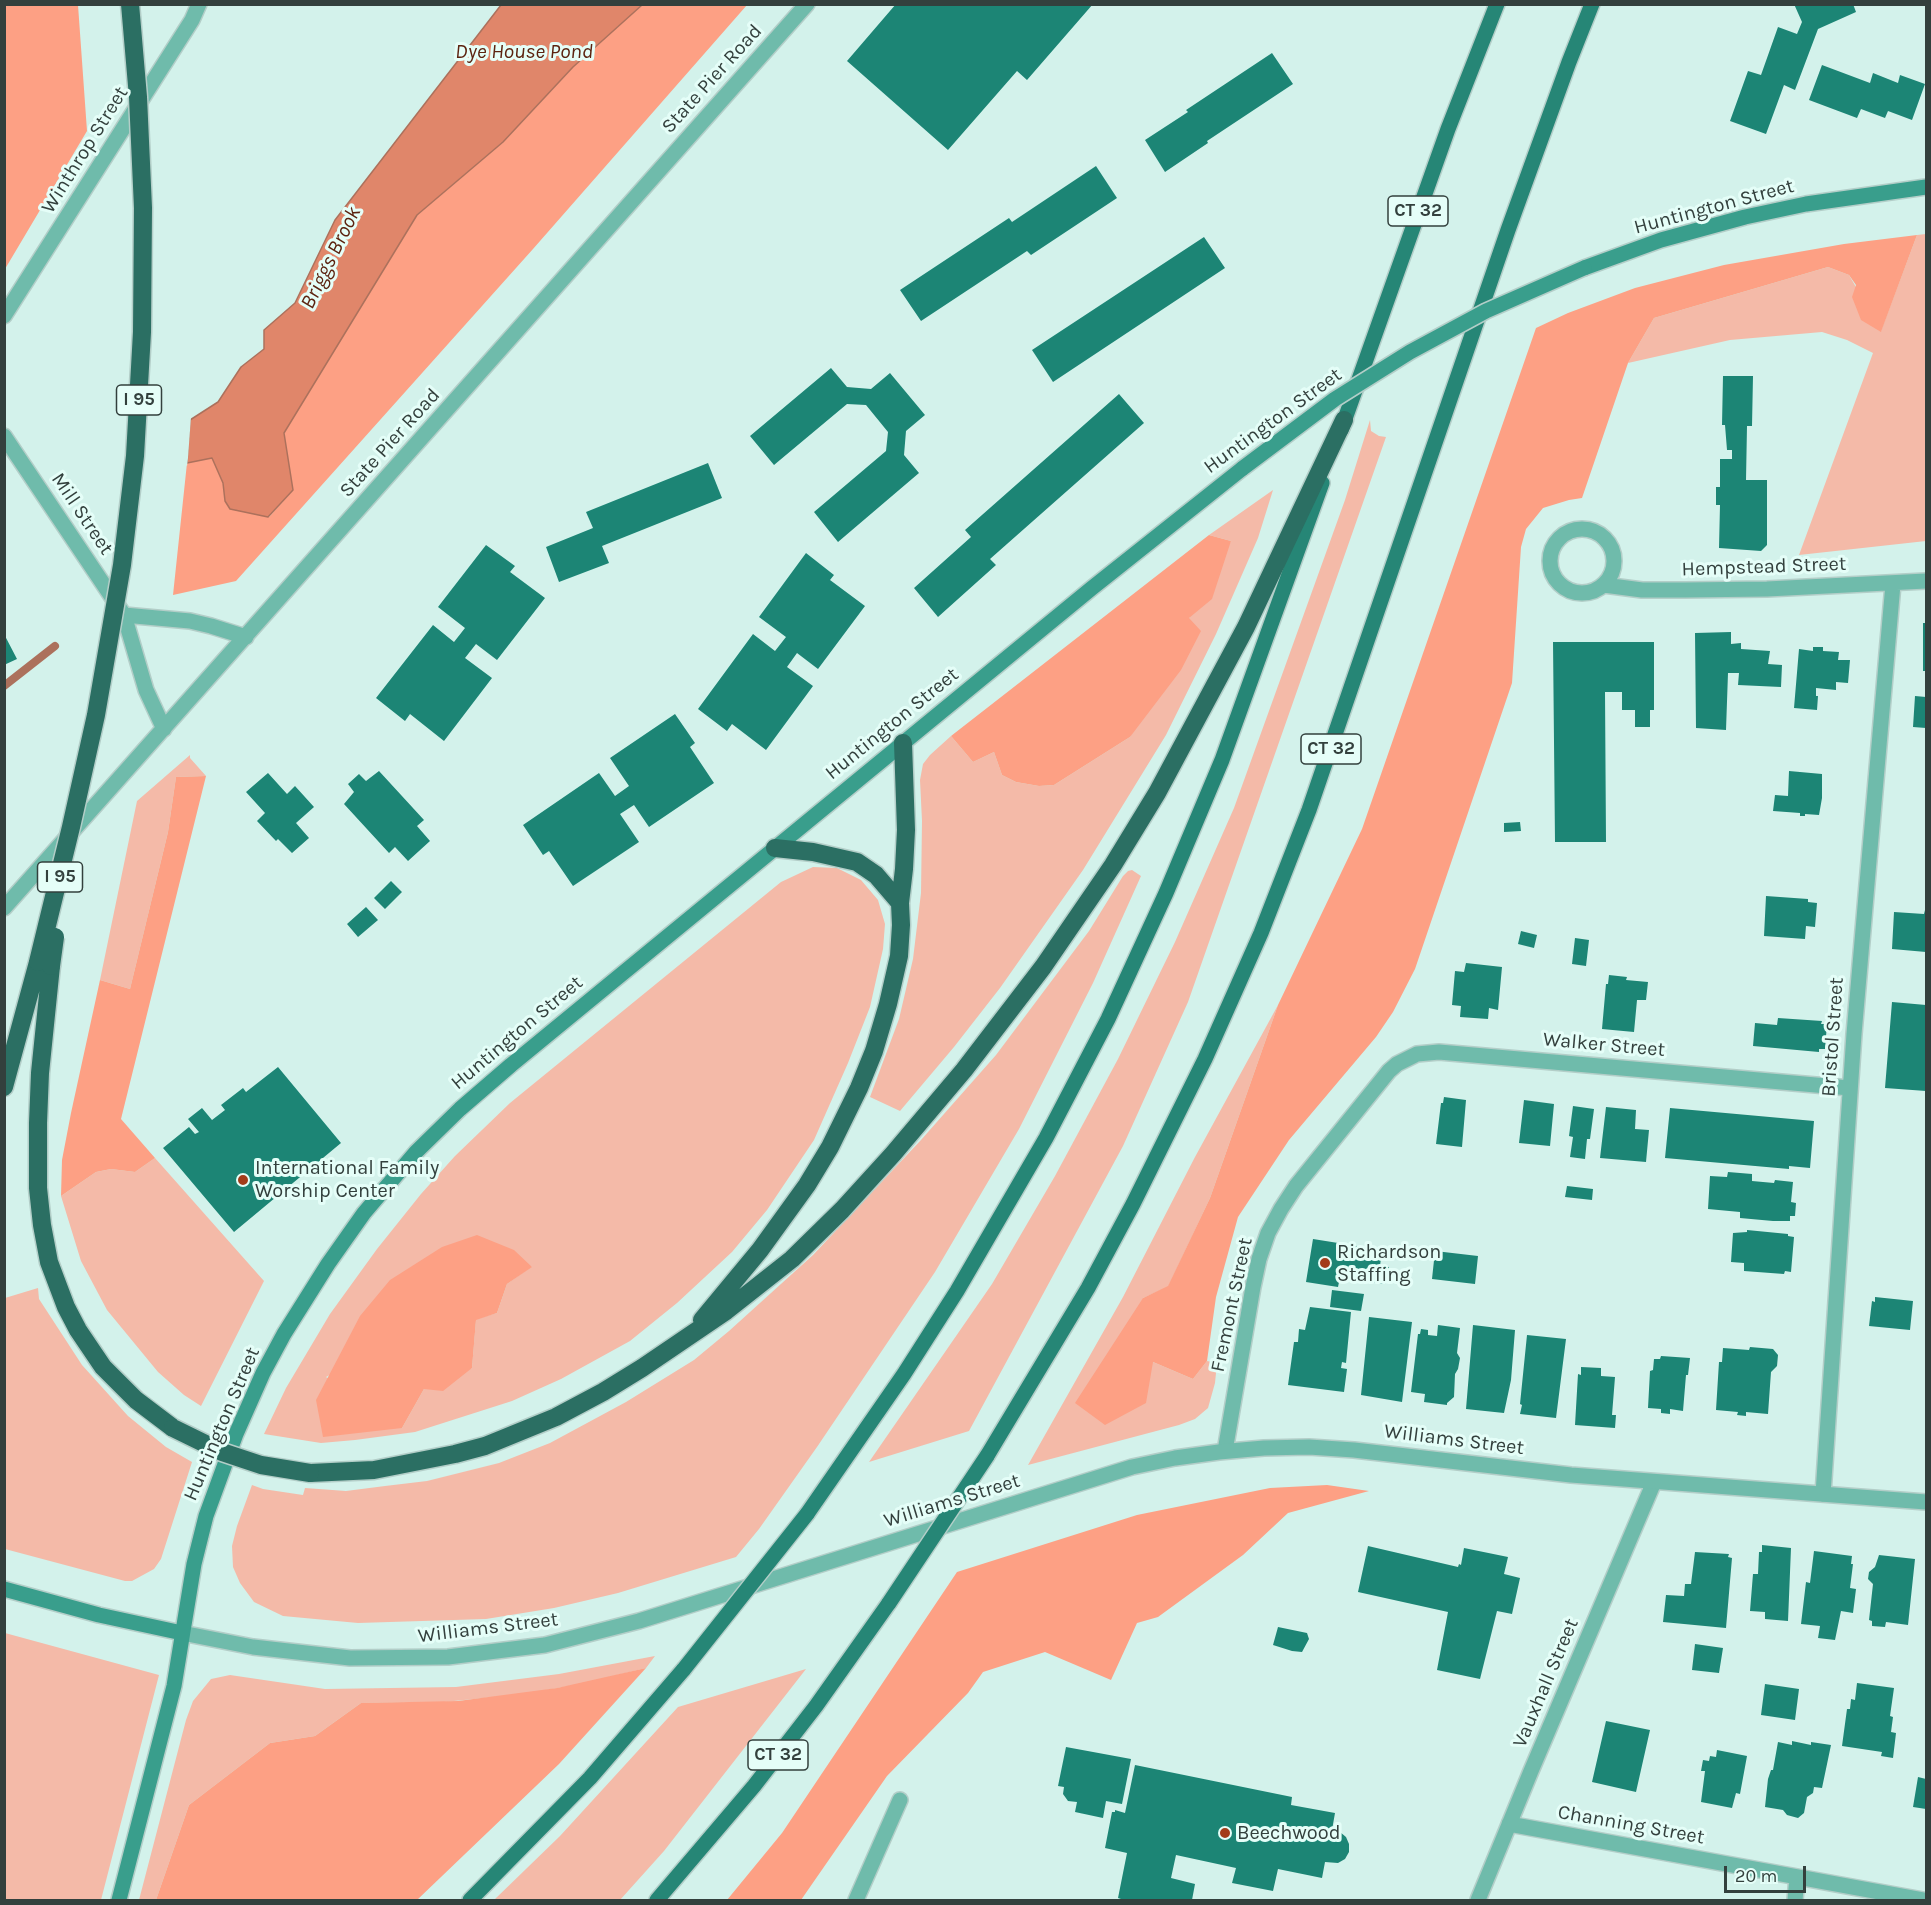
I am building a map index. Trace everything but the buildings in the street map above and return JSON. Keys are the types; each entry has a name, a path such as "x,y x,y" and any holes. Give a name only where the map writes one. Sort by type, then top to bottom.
{"highway":[{"name":"I 95","path":"4,1087 44,964 96,715 129,513 138,415 142,321 143,198 130,4"},
{"path":"44,964 38,1188 49,1262 66,1307 78,1330 103,1367 136,1400 173,1428 222,1452 261,1465 310,1473 374,1470 420,1462 485,1446 556,1417 603,1392 685,1340 770,1277 842,1210 943,1096 1043,967 1113,865 1158,793 1246,627 1344,420"},
{"path":"685,1340 760,1250 807,1185 830,1147 859,1088 877,1042 895,975 902,925 900,903 906,830 903,743"},
{"path":"775,848 813,852 857,862 876,875 900,903"}],"main road":[{"name":"CT 32","path":"470,1900 590,1778 684,1669 807,1514 898,1383 957,1291 1041,1148 1108,1019 1166,893 1222,760 1448,129 1497,4"},
{"name":"CT 32","path":"657,1900 754,1786 822,1698 890,1603 987,1456 1088,1288 1133,1204 1205,1059 1261,933 1309,810 1508,230 1592,4"},
{"name":"Huntington Street","path":"119,1900 171,1699 194,1564 206,1516 236,1434 263,1373 284,1334 328,1264 364,1213 410,1160 460,1109 564,1020 1092,588 1243,468 1335,399 1410,352 1486,311 1584,268 1661,240 1745,217 1827,201 1926,187"},
{"name":"Williams Street","path":"4,1589 99,1615 182,1633"}],"street":[{"name":"Winthrop Street","path":"4,316 192,20 199,4"},
{"name":"State Pier Road","path":"4,908 807,4"},
{"name":"Mill Street","path":"4,436 124,615 146,690 164,729"},
{"name":"Hempstead Street","path":"1604,585 1609,579 1614,564 1613,553 1601,534 1580,528 1560,537 1549,557 1550,568 1554,578 1562,587 1572,592 1594,591 1604,585 1660,591 1767,589 1926,581"},
{"name":"Bristol Street","path":"1823,1494 1850,1088 1893,584"},
{"path":"124,615 190,621 246,637"},
{"name":"Walker Street","path":"1371,1093 1397,1064 1417,1054 1428,1052 1850,1088"},
{"name":"Fremont Street","path":"1225,1451 1253,1287 1268,1233 1296,1186 1371,1093"},
{"name":"Williams Street","path":"182,1633 253,1647 350,1658 448,1657 545,1645 639,1621 1132,1467 1225,1451 1309,1448 1354,1450 1571,1475 1926,1502"},
{"name":"Vauxhall Street","path":"1478,1900 1654,1482"},
{"path":"856,1900 900,1800"},
{"name":"Channing Street","path":"1509,1824 1923,1900"},
{"path":"1795,1900 1797,1877"}],"shaded area":[{"path":"5,4 78,5 87,131 5,269"},
{"path":"642,5 747,5 533,249 236,581 173,595 187,463 212,458 223,483 225,501 230,509 269,517 293,490 284,433 417,215 503,142 573,67"},
{"path":"1926,234 1926,541 1799,555 1873,353 1847,340 1822,332 1730,340 1628,363 1654,318 1828,267 1849,275 1881,331 1917,235"},
{"path":"1917,235 1881,332 1861,320 1852,297 1856,285 1849,275 1828,267 1654,318 1628,363 1582,498 1543,508 1526,529 1521,547 1512,683 1415,969 1393,1012 1376,1037 1289,1140 1238,1217 1216,1297 1207,1361 1193,1379 1153,1362 1146,1403 1105,1425 1075,1403 1143,1298 1168,1286 1210,1198 1278,1005 1362,829 1536,328 1568,313 1635,288 1724,265 1844,244"},
{"path":"1370,420 1371,431 1386,437 1188,1002 1123,1146 969,1431 869,1462 992,1284 1055,1176 1118,1059 1175,942 1234,808 1345,500"},
{"path":"1273,490 1258,538 1216,634 1166,735 1083,870 1000,988 900,1111 870,1097 899,1019 913,959 921,893 920,780 923,764 951,736 973,762 994,752 1002,775 1016,782 1039,786 1054,785 1130,737 1189,618 1231,541 1209,535"},
{"path":"1209,535 1231,541 1212,599 1189,618 1201,631 1181,670 1130,737 1054,785 1039,786 1016,782 1002,775 994,752 973,762 951,736"},
{"path":"190,755 190,758 206,776 176,777 168,832 130,989 100,980 137,801"},
{"path":"206,776 121,1119 155,1158 135,1172 111,1169 96,1172 61,1196 62,1160 100,980 130,989 168,832 176,777"},
{"path":"813,867 837,868 861,880 878,900 885,924 883,949 870,1007 814,1140 767,1210 732,1252 677,1303 630,1341 561,1379 512,1401 415,1432 355,1440 321,1443 264,1434 286,1388 330,1314 377,1249 455,1156 510,1103 781,882","holes":["532,1266 507,1284 497,1313 476,1319 472,1368 424,1389 402,1428 326,1377"]},
{"path":"1132,870 1141,876 1093,983 1019,1129 935,1272 817,1447 759,1529 736,1557 618,1593 554,1608 486,1619 358,1623 283,1616 254,1602 240,1583 233,1567 232,1546 252,1485 263,1489 303,1495 305,1488 346,1491 427,1481 499,1463 550,1443 626,1402 694,1360 729,1331 813,1255 921,1140 996,1055 1089,931 1123,876"},
{"path":"1278,1005 1210,1198 1168,1287 1143,1298 1153,1362 1193,1379 1207,1361 1217,1363 1215,1383 1208,1408 1195,1419 1179,1425 1028,1465 1123,1297 1195,1157"},
{"path":"155,1158 264,1281 201,1406 184,1395 158,1372 107,1310 81,1261 61,1196 96,1172 111,1169 135,1172"},
{"path":"477,1235 514,1250 532,1267 507,1284 497,1313 476,1320 472,1368 443,1391 424,1389 402,1428 323,1437 316,1400 360,1316 390,1280 442,1247"},
{"path":"38,1288 39,1299 82,1365 128,1416 166,1447 192,1462 161,1559 154,1569 132,1581 5,1549 5,1298"},
{"path":"1327,1485 1369,1491 1288,1513 1243,1555 1158,1617 1137,1623 1111,1680 1045,1652 983,1672 968,1693 887,1776 801,1900 727,1900 782,1833 957,1572 1137,1515 1270,1488"},
{"path":"5,1633 159,1675 101,1900 5,1900"},
{"path":"655,1656 646,1668 580,1684 524,1694 444,1702 361,1703 315,1736 270,1743 189,1805 156,1900 139,1900 186,1720 193,1701 211,1679 230,1675 325,1689 456,1687 559,1674"},
{"path":"646,1668 559,1764 417,1900 156,1900 189,1805 270,1743 315,1736 361,1703 458,1701 557,1688"},
{"path":"806,1669 664,1851 620,1900 494,1900 560,1836 678,1707"}],"water":[{"name":"Dye House Pond","path":"501,5 642,5 573,67 503,142 417,215 284,433 293,490 268,517 230,509 225,501 223,483 212,458 187,463 190,420 218,402 241,367 264,349 264,330 295,303 335,220"}],"pier":[{"path":"191,417 187,466 184,463 187,420"}],"waterway":[{"path":"4,686 55,646"}],"place":[{"name":"International Family Worship Center","path":"243,1180"},
{"name":"Richardson Staffing","path":"1325,1263"},
{"name":"Beechwood","path":"1225,1833"}],"water label":[{"name":"Briggs Brook","path":"331,258"}]}
